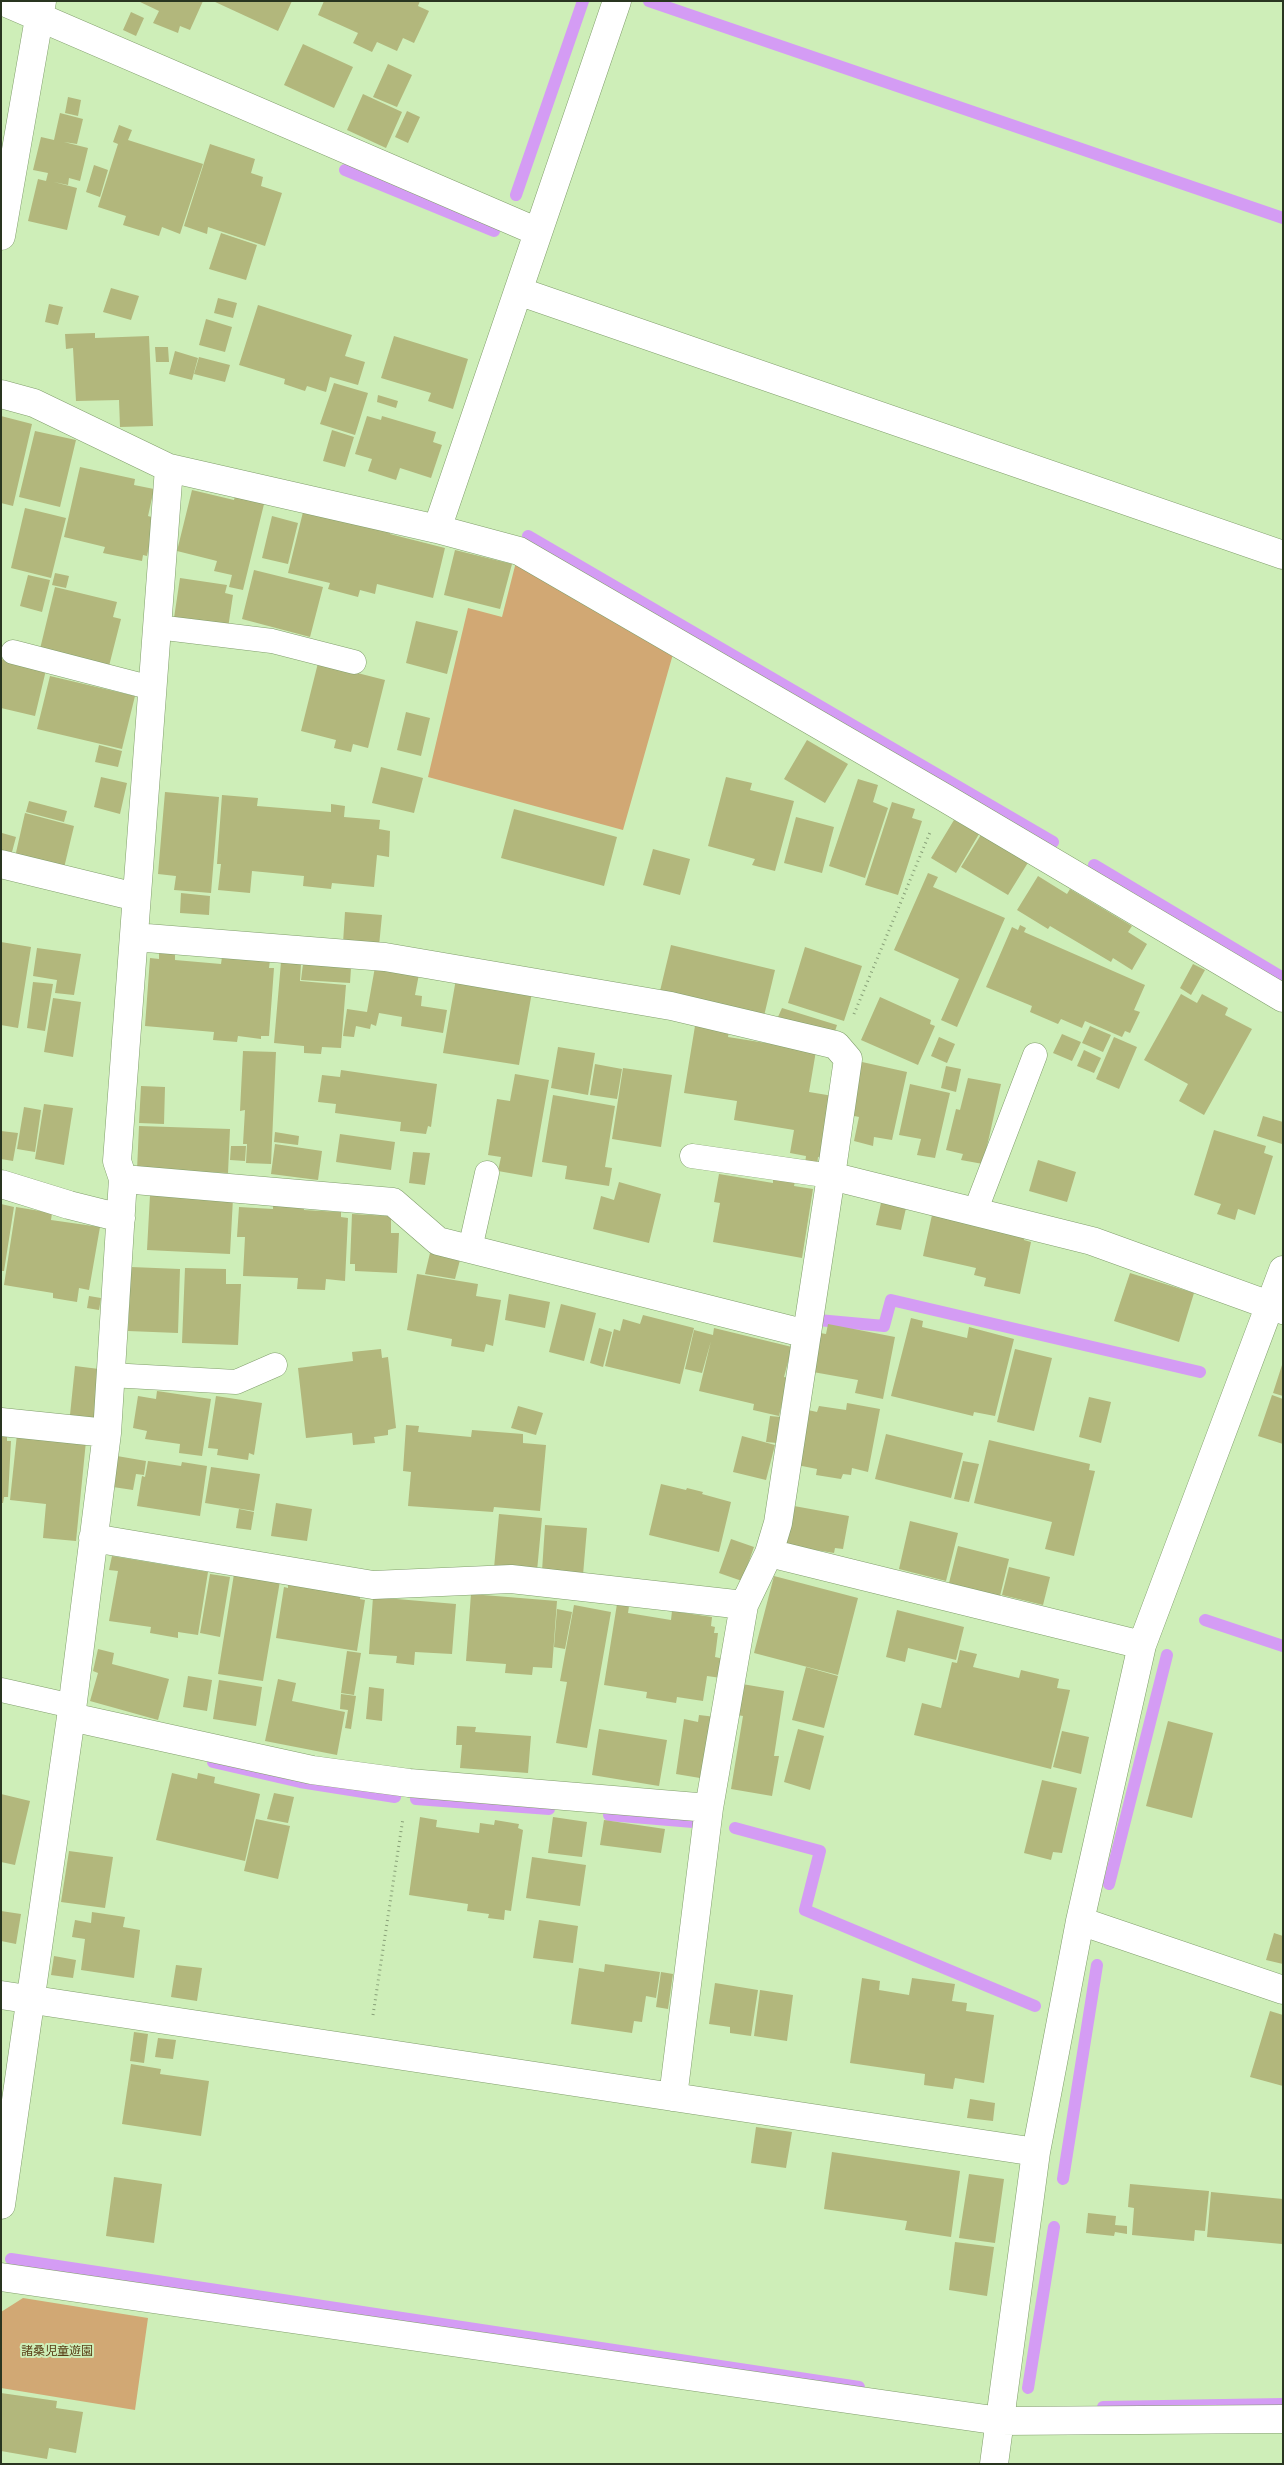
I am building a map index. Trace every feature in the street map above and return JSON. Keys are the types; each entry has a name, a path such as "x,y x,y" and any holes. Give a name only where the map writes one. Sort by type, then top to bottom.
{"street":[{"path":"2,1 40,10 538,232"},
{"path":"437,529 618,1"},
{"path":"1,236 40,10"},
{"path":"518,291 1283,555"},
{"path":"1,394 34,403 169,468 437,529 519,551 945,798 1283,998"},
{"path":"1,2205 71,1712 107,1433 123,1179 117,1161 169,468"},
{"path":"1,864 136,897"},
{"path":"134,938 385,957 671,1006 836,1045 848,1059 778,1523 769,1553 744,1606 709,1808 673,2097"},
{"path":"831,1176 1092,1241 1276,1308"},
{"path":"123,1179 393,1202 438,1241 807,1334"},
{"path":"1,1184 69,1205 121,1218"},
{"path":"994,2464 1036,2152 1080,1921 1142,1645 1276,1308 1283,1270"},
{"path":"1,1422 107,1433"},
{"path":"93,1538 373,1585 511,1580 744,1606"},
{"path":"769,1553 1142,1645"},
{"path":"71,1712 312,1770 408,1783 709,1808"},
{"path":"1080,1921 1283,1990"},
{"path":"1,1995 30,2001 1036,2152"},
{"path":"1,2277 1000,2420 1283,2418"}],"lane":[{"path":"157,627 272,641 354,662"},
{"path":"12,652 152,688"},
{"path":"975,1212 1035,1055"},
{"path":"692,1156 831,1176"},
{"path":"470,1249 487,1173"},
{"path":"110,1375 236,1382 276,1365"},
{"path":"1,1690 71,1712"}],"path":[{"path":"840,1048 945,798"},
{"path":"367,2051 408,1783"}],"green space":[{"path":"516,562 673,654 623,830 428,777 468,608 502,617"},
{"name":"諸桑児童遊園","path":"23,2298 148,2318 135,2410 1,2388 1,2312"}],"building":[{"path":"138,1 203,1 190,30 180,26 178,33 153,23 159,11"},
{"path":"213,1 292,1 278,31"},
{"path":"324,1 420,1 418,6 429,11 414,43 403,38 397,51 377,42 372,52 353,43 358,33 318,15"},
{"path":"131,12 144,18 136,36 123,30"},
{"path":"303,44 353,67 334,108 284,85"},
{"path":"388,64 412,75 397,107 373,97"},
{"path":"363,94 402,112 386,148 347,130"},
{"path":"68,97 81,100 78,116 65,113"},
{"path":"407,111 420,117 408,143 395,137"},
{"path":"60,113 83,119 77,144 64,142 88,148 80,181 69,178 68,185 54,182 77,188 67,230 28,221 38,179 46,181 48,173 33,170 41,137 54,140"},
{"path":"119,125 132,130 128,140 203,164 180,234 162,227 159,236 123,225 126,216 98,207 118,144 113,142"},
{"path":"210,144 255,159 251,173 263,177 261,186 282,193 265,246 208,227 207,234 184,226"},
{"path":"94,165 108,170 100,197 86,192"},
{"path":"221,233 257,245 246,280 209,269"},
{"path":"111,288 139,296 131,320 103,312"},
{"path":"218,298 237,303 233,318 214,313"},
{"path":"49,304 63,307 58,325 45,322"},
{"path":"258,305 352,335 345,356 365,362 358,385 330,377 326,392 307,386 305,391 284,384 285,379 239,365"},
{"path":"206,319 232,327 225,352 199,345"},
{"path":"95,333 95,338 149,336 153,426 120,427 119,400 76,401 73,348 66,349 65,334"},
{"path":"394,336 468,359 453,409 428,401 431,393 381,378"},
{"path":"155,347 168,347 169,362 156,362"},
{"path":"175,351 198,358 192,380 169,374"},
{"path":"199,357 230,365 225,382 194,374"},
{"path":"334,383 368,393 355,435 320,424"},
{"path":"378,395 398,401 396,408 377,402"},
{"path":"1,416 32,424 13,506 1,503"},
{"path":"367,416 381,420 382,416 436,432 433,442 442,445 431,478 400,468 396,480 368,471 372,459 355,454"},
{"path":"332,430 354,437 345,467 323,461"},
{"path":"35,431 76,440 60,507 19,497"},
{"path":"80,467 135,479 134,485 154,489 148,516 155,518 147,556 143,555 142,561 103,553 105,547 64,537"},
{"path":"192,490 234,500 236,492 265,500 243,590 229,587 232,575 214,571 217,561 177,551"},
{"path":"25,508 66,518 51,578 11,568"},
{"path":"304,508 391,530 390,534 445,548 433,598 377,584 375,594 360,590 358,597 328,589 330,583 288,573"},
{"path":"272,516 298,523 288,564 262,558"},
{"path":"455,550 512,564 500,609 444,595"},
{"path":"254,570 323,587 310,637 242,619"},
{"path":"55,573 69,576 66,588 52,585"},
{"path":"28,575 50,580 42,612 20,606"},
{"path":"180,578 227,585 225,593 233,595 228,628 174,618"},
{"path":"55,587 117,602 113,617 121,619 109,666 40,649"},
{"path":"416,621 458,631 447,674 406,663"},
{"path":"1,659 46,670 35,716 1,708"},
{"path":"318,663 385,680 368,748 353,744 351,752 334,748 336,740 301,731"},
{"path":"50,676 135,696 122,749 37,729"},
{"path":"406,712 430,718 421,756 397,750"},
{"path":"807,740 848,764 825,803 784,779"},
{"path":"99,745 122,751 118,767 95,762"},
{"path":"381,767 423,778 414,813 372,803"},
{"path":"101,777 127,783 120,814 94,807"},
{"path":"726,777 752,783 750,790 794,801 775,871 752,865 755,859 708,846"},
{"path":"858,779 878,785 873,802 888,808 865,878 829,866"},
{"path":"165,792 219,797 211,893 174,890 176,876 158,874"},
{"path":"222,795 258,798 257,806 331,812 331,804 345,806 344,817 380,820 379,829 390,831 389,857 377,855 374,887 332,883 331,889 303,886 304,876 252,871 250,893 218,890 221,864 217,864"},
{"path":"29,801 67,811 64,822 26,812"},
{"path":"892,802 915,809 912,818 922,821 898,895 865,885"},
{"path":"514,809 617,837 604,886 501,858"},
{"path":"25,813 74,826 64,868 15,857"},
{"path":"796,817 834,827 822,873 784,863"},
{"path":"954,820 979,834 956,873 931,858"},
{"path":"2,833 16,837 12,852 1,850"},
{"path":"982,833 1029,861 1008,895 961,867"},
{"path":"653,849 690,859 680,895 643,885"},
{"path":"928,873 938,877 933,887 1005,918 957,1027 941,1020 959,979 894,950"},
{"path":"1038,876 1067,894 1070,889 1132,926 1128,932 1147,944 1132,970 1113,958 1111,962 1050,926 1048,929 1017,910"},
{"path":"181,893 210,896 209,915 180,913"},
{"path":"345,912 382,915 379,946 343,943"},
{"path":"1020,925 1026,928 1024,932 1145,985 1134,1010 1140,1012 1130,1033 1125,1031 1122,1037 1085,1021 1082,1028 1061,1019 1058,1024 1030,1012 1032,1006 986,987 1012,927 1018,930"},
{"path":"1,942 31,947 18,1028 1,1025"},
{"path":"671,945 775,970 764,1016 660,991"},
{"path":"805,947 862,966 844,1021 788,1003"},
{"path":"37,948 81,954 74,995 55,993 57,980 33,976"},
{"path":"159,952 175,953 175,960 221,964 222,957 270,960 269,968 274,968 269,1036 261,1036 261,1039 238,1036 237,1042 213,1040 214,1032 145,1026 150,958 159,959"},
{"path":"281,962 301,964 300,981 346,985 341,1048 322,1047 321,1054 304,1053 304,1046 274,1043"},
{"path":"303,964 351,968 350,983 301,980"},
{"path":"1193,964 1205,970 1191,995 1180,988"},
{"path":"375,967 419,974 415,995 422,996 421,1006 447,1010 443,1033 401,1026 402,1017 379,1013 376,1026 371,1024 370,1029 356,1026 354,1037 343,1036 347,1009 367,1012"},
{"path":"456,979 532,992 519,1065 443,1053"},
{"path":"33,982 53,984 45,1031 27,1028"},
{"path":"1181,994 1197,1003 1202,994 1228,1008 1225,1015 1252,1029 1204,1115 1179,1101 1188,1084 1144,1060"},
{"path":"880,997 931,1020 930,1024 935,1026 918,1065 861,1040"},
{"path":"53,998 81,1002 73,1057 44,1052"},
{"path":"782,1008 837,1025 831,1044 778,1017"},
{"path":"695,1026 729,1031 728,1037 816,1051 809,1092 833,1096 822,1158 818,1157 817,1166 805,1164 806,1156 790,1153 794,1130 734,1120 737,1101 684,1093"},
{"path":"1090,1026 1111,1035 1103,1052 1082,1043"},
{"path":"1062,1034 1081,1042 1072,1061 1053,1053"},
{"path":"939,1037 955,1044 947,1063 931,1056"},
{"path":"1114,1037 1137,1047 1119,1089 1096,1079"},
{"path":"558,1047 595,1053 588,1095 551,1088"},
{"path":"1084,1050 1101,1058 1094,1073 1077,1066"},
{"path":"243,1051 276,1052 271,1164 246,1163 247,1144 243,1144 245,1110 240,1111"},
{"path":"862,1062 907,1072 892,1140 874,1137 873,1146 854,1141 859,1117 850,1115"},
{"path":"595,1064 622,1069 617,1099 590,1095"},
{"path":"946,1066 961,1069 956,1092 941,1088"},
{"path":"623,1068 672,1075 661,1147 612,1139"},
{"path":"341,1070 437,1084 431,1127 428,1126 426,1134 400,1131 401,1122 335,1113 336,1104 318,1102 322,1075 340,1077"},
{"path":"515,1074 549,1080 532,1177 498,1171 501,1157 488,1155 497,1099 510,1101"},
{"path":"968,1078 1001,1084 983,1164 961,1160 963,1154 946,1150 956,1109 960,1110"},
{"path":"910,1084 950,1093 935,1158 917,1155 921,1139 899,1135"},
{"path":"141,1086 165,1087 164,1124 139,1123"},
{"path":"553,1095 615,1106 605,1167 612,1168 609,1186 565,1179 567,1166 542,1162"},
{"path":"44,1104 73,1108 64,1165 35,1159"},
{"path":"24,1107 41,1110 35,1152 17,1149"},
{"path":"1263,1116 1283,1122 1282,1144 1257,1136"},
{"path":"139,1126 230,1129 228,1173 137,1170"},
{"path":"1214,1130 1266,1146 1264,1153 1273,1156 1255,1215 1238,1209 1235,1220 1217,1214 1221,1204 1194,1195"},
{"path":"1,1131 18,1133 13,1161 1,1159"},
{"path":"275,1132 299,1136 298,1145 274,1142"},
{"path":"340,1134 395,1142 391,1170 336,1162"},
{"path":"275,1144 322,1151 318,1180 271,1174"},
{"path":"231,1146 246,1146 245,1161 230,1160"},
{"path":"413,1152 430,1153 425,1185 409,1183"},
{"path":"1038,1160 1076,1172 1067,1202 1029,1191"},
{"path":"719,1174 773,1183 773,1177 795,1181 794,1186 813,1189 802,1258 713,1242 720,1203 714,1202"},
{"path":"619,1182 661,1194 649,1243 593,1229 601,1196 614,1200"},
{"path":"150,1195 233,1198 230,1254 147,1250"},
{"path":"273,1201 304,1202 304,1210 341,1212 341,1217 348,1218 345,1281 326,1279 325,1290 297,1289 298,1278 243,1276 245,1237 237,1237 239,1207 273,1209"},
{"path":"881,1203 906,1208 901,1230 876,1225"},
{"path":"1,1204 14,1207 4,1271 1,1271"},
{"path":"16,1207 52,1213 51,1220 100,1227 89,1290 79,1288 77,1302 53,1298 53,1293 4,1285"},
{"path":"352,1214 391,1216 391,1233 399,1233 397,1273 355,1271 355,1264 350,1264"},
{"path":"932,1215 1025,1236 1024,1240 1031,1242 1020,1294 984,1286 986,1278 974,1275 976,1268 923,1256"},
{"path":"430,1253 460,1260 455,1279 425,1274"},
{"path":"131,1267 180,1269 178,1333 128,1331"},
{"path":"185,1268 226,1269 226,1284 241,1284 238,1345 182,1343"},
{"path":"1130,1273 1194,1293 1179,1342 1114,1321"},
{"path":"417,1274 478,1284 476,1296 501,1300 493,1346 486,1344 484,1352 451,1346 452,1339 407,1330"},
{"path":"509,1294 550,1302 545,1328 505,1320"},
{"path":"89,1296 101,1298 99,1310 87,1308"},
{"path":"561,1304 596,1313 584,1361 549,1352"},
{"path":"643,1315 694,1328 680,1384 605,1366 614,1329 620,1331 623,1319 640,1324"},
{"path":"911,1318 923,1321 922,1327 967,1338 969,1327 1014,1339 995,1416 974,1412 973,1416 891,1396"},
{"path":"828,1324 895,1337 883,1399 855,1393 858,1380 813,1372 820,1333 826,1334"},
{"path":"599,1328 612,1332 603,1367 590,1363"},
{"path":"714,1328 792,1347 784,1377 788,1378 779,1416 753,1410 754,1404 699,1391 711,1341 702,1373 685,1369 694,1330 713,1335"},
{"path":"381,1349 382,1358 388,1357 396,1428 388,1430 388,1435 374,1437 375,1443 353,1445 352,1433 306,1438 298,1368 353,1361 352,1352"},
{"path":"1015,1349 1052,1358 1034,1431 997,1422"},
{"path":"1283,1365 1283,1396 1273,1393"},
{"path":"75,1366 99,1369 94,1418 70,1415"},
{"path":"157,1391 211,1399 202,1456 179,1453 180,1444 145,1439 147,1431 133,1428 138,1396 156,1399"},
{"path":"1272,1395 1283,1399 1283,1444 1258,1436"},
{"path":"216,1396 262,1403 254,1455 249,1453 248,1460 217,1455 218,1449 208,1448"},
{"path":"1089,1397 1111,1402 1101,1443 1079,1437"},
{"path":"847,1403 880,1409 868,1472 852,1468 851,1475 843,1474 841,1479 816,1475 817,1469 797,1465 808,1410 817,1412 819,1406 846,1410"},
{"path":"518,1406 543,1413 536,1435 511,1428"},
{"path":"770,1416 781,1417 777,1443 766,1442"},
{"path":"406,1425 419,1426 418,1432 471,1437 472,1430 523,1434 523,1443 546,1445 540,1511 494,1507 493,1512 408,1506 411,1472 403,1471"},
{"path":"17,1434 86,1441 76,1541 43,1538 46,1504 10,1500"},
{"path":"886,1434 963,1453 951,1498 875,1479"},
{"path":"1,1436 7,1436 7,1441 11,1441 8,1497 4,1497 3,1503 1,1503"},
{"path":"742,1436 775,1445 766,1480 733,1472"},
{"path":"989,1440 1090,1464 1089,1470 1095,1471 1074,1556 1045,1549 1052,1522 974,1503"},
{"path":"117,1456 146,1461 144,1475 136,1474 133,1490 113,1487"},
{"path":"148,1461 181,1466 182,1462 207,1466 200,1516 137,1506 142,1476 145,1477"},
{"path":"963,1461 979,1464 969,1502 954,1499"},
{"path":"211,1467 260,1474 254,1511 205,1503"},
{"path":"661,1484 703,1492 702,1494 731,1502 719,1552 649,1535"},
{"path":"276,1503 312,1509 307,1541 271,1536"},
{"path":"794,1506 849,1516 843,1549 835,1548 834,1553 786,1545"},
{"path":"239,1509 254,1512 251,1530 236,1528"},
{"path":"499,1514 542,1518 537,1571 494,1568"},
{"path":"910,1521 958,1533 946,1581 899,1569"},
{"path":"545,1525 587,1528 583,1575 542,1571"},
{"path":"731,1539 754,1547 742,1581 719,1573"},
{"path":"958,1546 1009,1559 1000,1596 949,1583"},
{"path":"112,1556 208,1572 198,1635 178,1632 178,1638 150,1633 151,1627 109,1621 118,1571 109,1570"},
{"path":"1009,1567 1050,1577 1043,1605 1002,1595"},
{"path":"210,1574 230,1577 220,1637 200,1633"},
{"path":"234,1574 280,1581 263,1681 218,1674"},
{"path":"774,1576 858,1598 838,1675 754,1653"},
{"path":"288,1583 360,1594 360,1599 365,1600 357,1651 276,1638 284,1587 288,1588"},
{"path":"471,1594 557,1601 552,1668 533,1667 532,1675 505,1673 506,1664 466,1661"},
{"path":"373,1597 456,1604 452,1654 415,1652 414,1665 396,1663 397,1656 369,1654"},
{"path":"617,1604 629,1606 628,1613 671,1620 672,1611 712,1617 711,1626 715,1627 714,1633 718,1633 715,1657 724,1659 721,1678 707,1676 703,1701 677,1697 676,1703 646,1698 647,1692 604,1685"},
{"path":"574,1605 611,1612 587,1748 556,1743 567,1682 560,1681"},
{"path":"557,1609 572,1612 565,1649 554,1647"},
{"path":"897,1610 964,1627 956,1660 908,1648 905,1662 886,1657"},
{"path":"98,1649 114,1653 112,1664 169,1679 158,1720 90,1701 98,1673 93,1671"},
{"path":"960,1650 977,1654 973,1667 1019,1678 1021,1670 1059,1679 1057,1688 1070,1690 1051,1769 914,1735 922,1703 941,1708 952,1662 957,1663"},
{"path":"347,1651 361,1653 354,1695 341,1693"},
{"path":"806,1667 838,1676 824,1728 792,1720"},
{"path":"188,1676 212,1680 207,1711 183,1707"},
{"path":"278,1679 296,1683 292,1701 345,1712 337,1755 265,1741"},
{"path":"219,1680 262,1687 256,1726 213,1719"},
{"path":"742,1684 784,1691 774,1756 779,1756 772,1796 731,1789 743,1716 737,1715"},
{"path":"369,1687 384,1689 382,1721 366,1719"},
{"path":"341,1694 356,1696 351,1729 345,1728 348,1710 340,1709"},
{"path":"699,1715 716,1717 706,1779 676,1774 684,1719 698,1722"},
{"path":"1168,1721 1213,1733 1192,1818 1146,1806"},
{"path":"457,1726 476,1727 475,1732 531,1736 528,1773 460,1768 462,1745 456,1745"},
{"path":"599,1729 667,1740 659,1786 592,1775"},
{"path":"798,1729 824,1736 810,1790 784,1782"},
{"path":"1062,1731 1089,1737 1081,1774 1053,1767"},
{"path":"172,1773 197,1779 198,1773 215,1777 214,1783 260,1794 245,1861 156,1840"},
{"path":"1042,1780 1077,1788 1062,1853 1053,1852 1051,1860 1024,1853"},
{"path":"274,1793 294,1797 288,1823 267,1819"},
{"path":"1,1794 30,1801 15,1865 1,1862"},
{"path":"420,1817 437,1820 436,1827 479,1833 480,1823 494,1825 495,1820 519,1824 518,1828 523,1830 511,1911 505,1910 504,1920 488,1918 489,1914 467,1911 468,1904 409,1895"},
{"path":"553,1817 587,1822 582,1857 548,1853"},
{"path":"256,1819 290,1826 278,1879 244,1871"},
{"path":"604,1820 665,1829 661,1853 600,1845"},
{"path":"69,1851 113,1857 105,1908 61,1902"},
{"path":"532,1857 586,1865 580,1906 526,1898"},
{"path":"1,1911 21,1914 16,1944 1,1941"},
{"path":"92,1912 125,1917 123,1927 140,1930 134,1978 81,1970 85,1939 72,1937 75,1920 91,1923"},
{"path":"539,1920 578,1926 573,1963 533,1958"},
{"path":"1274,1933 1283,1936 1283,1964 1266,1960"},
{"path":"54,1956 76,1960 73,1978 51,1975"},
{"path":"605,1964 660,1972 656,1998 646,1996 642,2022 634,2021 632,2033 571,2024 579,1968 604,1972"},
{"path":"176,1965 202,1968 197,2001 171,1997"},
{"path":"661,1972 673,1974 668,2009 656,2007"},
{"path":"862,1978 880,1981 879,1990 909,1995 912,1978 955,1984 952,2001 967,2003 966,2011 994,2015 984,2083 955,2078 953,2089 924,2085 925,2074 850,2063"},
{"path":"715,1983 758,1990 751,2036 730,2033 730,2027 709,2024"},
{"path":"760,1990 793,1995 787,2041 754,2036"},
{"path":"1270,2011 1283,2015 1283,2086 1250,2077"},
{"path":"134,2032 148,2034 144,2063 130,2061"},
{"path":"158,2038 176,2040 173,2059 155,2057"},
{"path":"131,2064 161,2069 160,2074 209,2081 201,2136 122,2124"},
{"path":"970,2099 995,2103 993,2121 967,2118"},
{"path":"756,2127 792,2132 786,2168 751,2163"},
{"path":"832,2152 960,2171 951,2237 905,2230 907,2221 824,2209"},
{"path":"969,2174 1004,2179 995,2243 959,2238"},
{"path":"114,2177 162,2184 154,2243 106,2236"},
{"path":"1130,2184 1209,2191 1205,2231 1195,2230 1194,2241 1132,2235 1134,2208 1128,2207"},
{"path":"1211,2192 1283,2199 1282,2244 1207,2237"},
{"path":"1088,2213 1116,2216 1115,2225 1127,2226 1127,2234 1115,2232 1114,2236 1086,2233"},
{"path":"955,2242 994,2247 987,2296 949,2290"},
{"path":"1,2393 57,2401 56,2408 83,2412 76,2453 49,2448 47,2459 1,2451"}],"waterway":[{"path":"516,195 583,1"},
{"path":"649,1 1283,218"},
{"path":"345,170 494,231"},
{"path":"528,536 1053,842"},
{"path":"1094,865 1283,978"},
{"path":"818,1320 884,1326 891,1300 1200,1372"},
{"path":"1205,1620 1283,1646"},
{"path":"1109,1884 1167,1655"},
{"path":"213,1762 300,1782 395,1797"},
{"path":"416,1799 549,1809"},
{"path":"609,1815 693,1822"},
{"path":"735,1828 820,1851 805,1910 1035,2006"},
{"path":"1063,2179 1097,1965"},
{"path":"1028,2388 1054,2227"},
{"path":"11,2259 859,2387"},
{"path":"1103,2407 1283,2404"}]}
